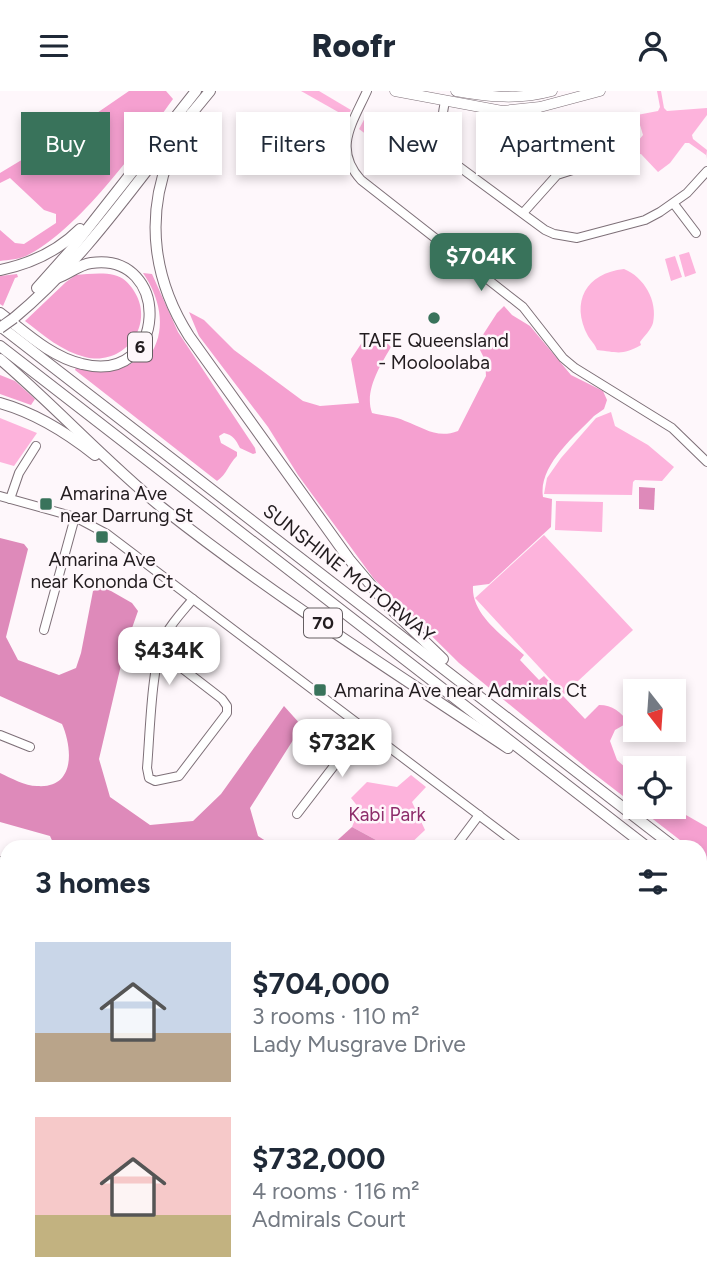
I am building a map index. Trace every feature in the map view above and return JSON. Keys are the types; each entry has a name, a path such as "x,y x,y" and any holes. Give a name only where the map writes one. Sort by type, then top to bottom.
{"highway":[{"path":"174,112 188,91"},
{"name":"SUNSHINE MOTORWAY","path":"180,112 197,91"},
{"name":"SUNSHINE MOTORWAY","path":"193,112 209,91"},
{"name":"SUNSHINE MOTORWAY","path":"130,175 46,279 6,316 0,327 665,840"},
{"name":"SUNSHINE MOTORWAY","path":"6,316 57,278 143,175"},
{"path":"164,175 155,214 158,260 174,310 189,335 349,559 391,609 463,677 468,687"},
{"path":"0,270 42,256 92,223"},
{"name":"6","path":"6,316 50,350 75,363 94,367 110,365 125,360 136,350 148,332 151,313 148,297 135,277 122,268 99,263 84,265 57,278"},
{"name":"SUNSHINE MOTORWAY","path":"0,346 638,840"},
{"name":"70","path":"0,359 158,504 241,568 529,762 538,763"},
{"path":"0,403 55,426 107,464 117,468"}],"main road":[{"path":"395,91 491,110 513,111 540,107 600,91"},
{"path":"456,91 497,98 527,97 552,91"}],"street":[{"path":"366,91 345,148 348,162 361,180 523,307 563,358 575,368 673,428 707,462"},
{"path":"445,101 441,135 444,151 450,160 554,234 577,238 645,220 674,204 707,171"},
{"path":"523,213 557,175"},
{"path":"674,204 696,233"},
{"path":"10,499 19,473 36,446"},
{"path":"0,496 75,517 97,527 512,840"},
{"path":"44,630 75,517"},
{"path":"161,652 222,699 227,706 227,713 179,776 155,781 149,778 147,768 156,670 165,635 193,599"},
{"path":"297,814 363,727"},
{"path":"0,734 30,747"},
{"path":"460,840 479,815"}],"green space":[{"path":"301,91 319,91 351,110 338,112"},
{"path":"657,91 661,91 667,111 707,108 707,115 692,135 693,139 707,150 706,159 706,155 685,143 670,163 658,172 640,154 640,139 643,135 640,114 658,111 660,107"},
{"path":"364,120 364,133 359,129"},
{"path":"689,252 696,273 685,277 679,255"},
{"path":"675,256 682,277 671,281 665,259"},
{"path":"624,269 638,278 648,291 653,306 653,323 640,342 641,345 629,351 597,350 583,324 581,301 591,283 600,276"},
{"path":"611,412 615,426 648,445 674,467 662,481 635,480 632,495 544,494 547,478 561,458 596,418"},
{"path":"0,418 37,433 14,466 0,462"},
{"path":"556,501 603,502 602,532 555,530"},
{"path":"544,535 633,630 564,694 475,598"},
{"name":"Kabi Park","path":"411,775 426,787 412,802 425,830 414,840 376,840 352,827 359,808 351,798 367,782 397,787"}],"shaded area":[{"path":"129,91 166,91 173,99 163,112 124,112 124,164 106,186 66,228 46,244 26,256 0,261 0,230 15,243 24,244 56,223 56,214 44,210 10,178 0,183 0,173 21,160 21,175 110,175 110,112 98,112"},
{"path":"100,273 120,277 134,291 140,304 141,317 132,341 112,356 99,358 77,355 25,321 76,275"},
{"path":"143,273 152,274 178,332 255,448 256,453 253,454 240,448 230,435 224,433 219,436 221,443 237,452 237,456 217,481 75,370 76,367 104,371 123,368 138,358 144,350 152,352 159,332 159,312 149,282"},
{"path":"17,274 18,277 15,278 3,306 0,304 0,276"},
{"path":"504,306 512,315 530,326 571,375 603,391 607,400 604,409 559,453 546,474 543,497 552,499 551,527 489,584 473,586 474,597 483,616 524,655 520,660 539,680 544,676 585,719 599,705 608,706 623,716 623,725 615,730 610,741 617,760 623,765 623,796 459,663 374,579 298,475 268,427 199,336 189,312 204,320 234,350 303,401 320,406 359,403 351,359 363,341 383,339 391,347 372,387 372,413 397,418 431,432 444,434 458,431 486,376 485,360 477,344"},
{"path":"0,375 15,381 35,399 31,405 0,394"},
{"path":"639,487 655,488 654,510 639,509"},
{"path":"0,538 24,544 28,549 6,637 18,660 59,675 76,668 93,591 104,587 132,603 138,611 125,648 99,759 110,797 150,825 193,821 221,794 284,706 302,726 250,808 258,836 264,840 52,840 50,836 0,822 0,773 28,785 49,785 58,781 65,774 68,765 66,734 62,724 0,696"},
{"path":"686,815 707,827 707,840 680,840 653,819 686,819"},
{"path":"352,827 376,840 338,840"}],"place":[{"name":"TAFE Queensland - Mooloolaba","path":"434,318"},
{"name":"Amarina Ave near Darrung St","path":"46,504"},
{"name":"Amarina Ave near Kononda Ct","path":"102,537"},
{"name":"Amarina Ave near Admirals Ct","path":"320,690"}]}
